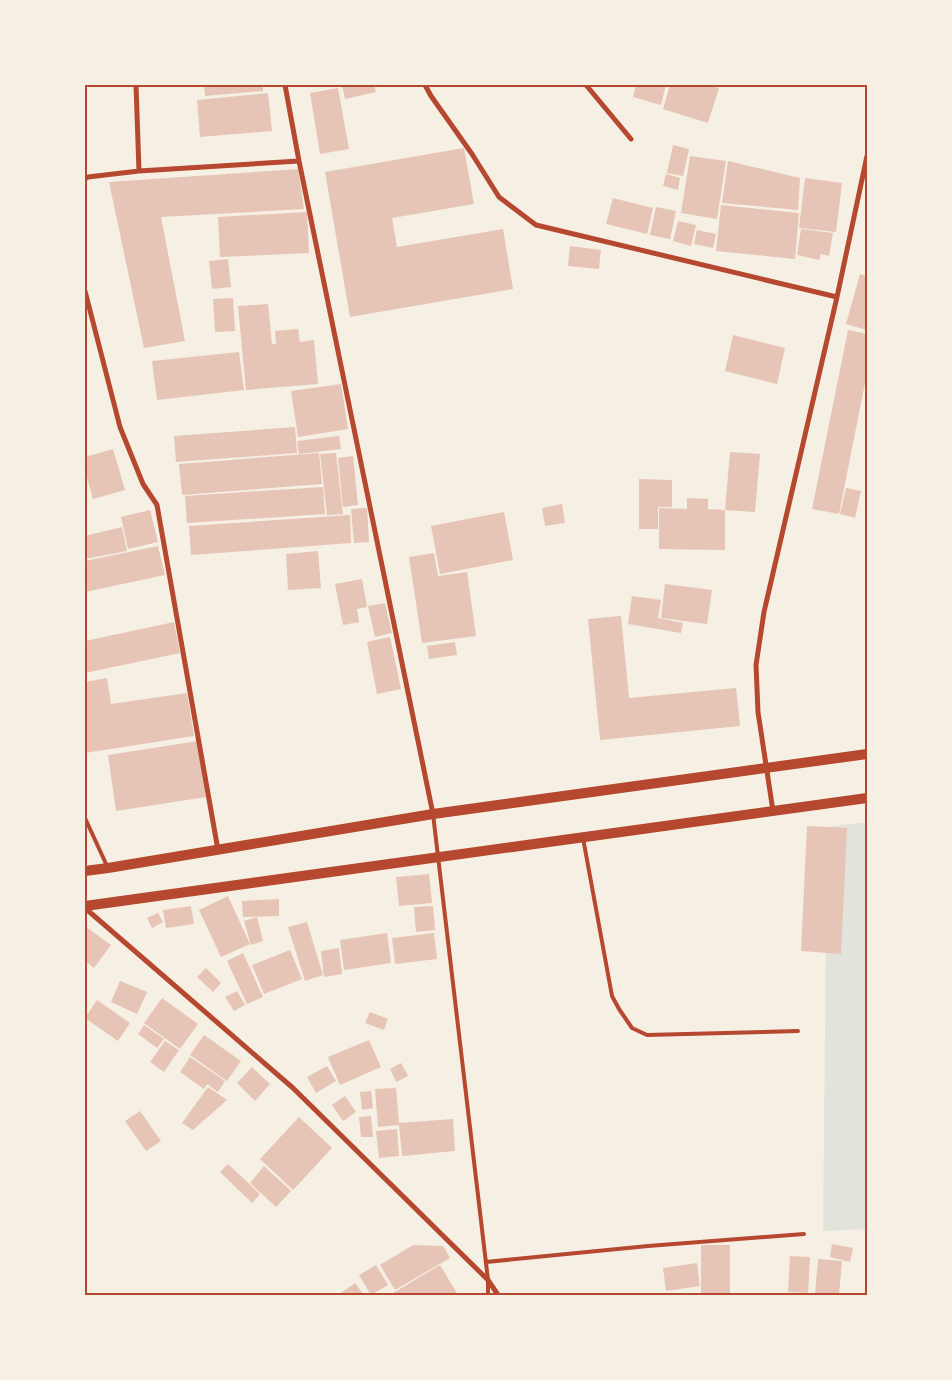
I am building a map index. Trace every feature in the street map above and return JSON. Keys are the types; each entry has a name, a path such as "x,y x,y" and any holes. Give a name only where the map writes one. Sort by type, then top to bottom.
{"main road":[{"path":"85,871 433,814 867,754"},
{"path":"85,907 867,798"}],"street":[{"path":"136,85 139,171"},
{"path":"285,85 433,814"},
{"path":"425,85 472,154 499,198 536,224 837,297"},
{"path":"586,85 631,139"},
{"path":"773,812 758,712 756,665 764,612 837,297 867,156"},
{"path":"85,179 88,177 139,171 299,161"},
{"path":"85,291 120,427 143,484 157,506 218,850"},
{"path":"85,907 293,1088 488,1280 498,1295"}],"lane":[{"path":"433,814 486,1262 488,1295"},
{"path":"85,818 108,868"},
{"path":"583,838 612,996 632,1028 647,1036 798,1031"},
{"path":"486,1262 648,1246 804,1234"}],"shaded area":[{"path":"867,822 867,1229 823,1231 827,827"}],"building":[{"path":"204,85 263,85 263,91 205,96"},
{"path":"342,85 374,85 376,92 345,99"},
{"path":"636,85 666,85 661,105 633,97"},
{"path":"670,85 709,85 719,88 708,123 663,109"},
{"path":"338,88 349,149 320,154 310,93"},
{"path":"268,93 272,131 200,137 197,100"},
{"path":"673,145 689,149 683,176 667,173"},
{"path":"464,148 474,204 392,218 397,247 503,229 513,289 350,317 325,172"},
{"path":"690,156 726,161 717,219 681,213"},
{"path":"728,161 800,178 798,210 722,203"},
{"path":"298,169 304,209 161,217 185,341 144,348 109,182"},
{"path":"666,174 680,178 678,190 663,186"},
{"path":"805,178 842,183 836,232 799,228"},
{"path":"613,198 653,208 647,234 606,224"},
{"path":"721,205 799,213 795,259 716,251"},
{"path":"656,207 676,211 670,239 650,235"},
{"path":"307,212 309,253 220,257 218,217"},
{"path":"678,221 696,225 691,246 673,241"},
{"path":"801,229 833,233 829,256 821,254 819,260 797,255"},
{"path":"697,230 716,234 713,248 694,244"},
{"path":"570,246 601,250 599,269 568,266"},
{"path":"228,259 231,287 212,289 209,261"},
{"path":"860,274 867,276 867,330 846,324"},
{"path":"233,298 235,331 215,332 213,299"},
{"path":"268,304 272,344 276,344 275,331 298,329 300,342 314,340 318,384 246,390 238,306"},
{"path":"848,330 867,334 867,373 839,514 812,509"},
{"path":"733,335 785,348 777,384 725,371"},
{"path":"239,352 244,390 157,400 152,361"},
{"path":"341,384 348,429 298,437 291,391"},
{"path":"295,427 297,453 176,462 174,436"},
{"path":"339,436 341,449 299,454 297,441"},
{"path":"113,449 125,490 93,499 85,470 85,457"},
{"path":"730,452 760,454 755,512 725,510"},
{"path":"319,453 322,484 182,495 179,464"},
{"path":"336,453 343,514 327,515 320,454"},
{"path":"353,456 358,505 343,507 338,458"},
{"path":"639,479 672,480 672,507 658,507 658,529 639,529"},
{"path":"323,487 325,514 187,523 185,496"},
{"path":"846,488 861,491 855,518 840,514"},
{"path":"687,498 708,499 708,509 725,510 725,550 659,549 659,508 687,509"},
{"path":"562,504 565,523 545,526 542,508"},
{"path":"367,508 369,542 354,543 351,509"},
{"path":"150,510 158,542 128,549 121,517"},
{"path":"504,512 513,560 440,574 431,526"},
{"path":"350,515 351,543 191,555 189,526"},
{"path":"122,527 127,551 85,559 85,536"},
{"path":"158,546 165,575 85,592 85,561"},
{"path":"318,551 321,588 288,590 286,554"},
{"path":"434,553 438,576 467,572 476,636 422,643 409,557"},
{"path":"362,579 367,607 357,609 359,622 343,625 335,584"},
{"path":"665,584 712,590 707,624 661,618"},
{"path":"632,596 661,600 658,618 683,623 681,633 628,624"},
{"path":"385,603 392,633 375,637 368,606"},
{"path":"621,616 629,698 736,688 740,726 600,740 588,619"},
{"path":"174,622 180,653 85,673 85,641"},
{"path":"390,637 401,689 377,694 367,642"},
{"path":"455,642 457,655 429,659 427,646"},
{"path":"107,678 111,704 187,693 194,736 85,753 85,682"},
{"path":"198,741 206,797 116,811 108,755"},
{"path":"807,826 847,828 841,954 801,951"},
{"path":"429,874 432,903 399,906 396,877"},
{"path":"228,896 250,944 221,957 199,910"},
{"path":"279,899 279,916 243,917 242,901"},
{"path":"191,906 194,924 166,928 163,910"},
{"path":"433,906 435,930 416,932 414,907"},
{"path":"158,913 163,922 152,928 147,918"},
{"path":"257,917 263,941 251,945 244,921"},
{"path":"307,922 323,975 305,981 288,927"},
{"path":"85,926 111,945 94,968 85,961"},
{"path":"387,933 391,963 344,970 340,940"},
{"path":"434,933 437,959 395,964 392,938"},
{"path":"339,948 342,974 324,977 321,951"},
{"path":"290,950 302,979 264,994 252,965"},
{"path":"243,953 263,997 247,1004 227,961"},
{"path":"206,968 221,983 213,992 197,977"},
{"path":"120,981 147,992 137,1014 111,1002"},
{"path":"237,991 245,1005 234,1011 225,997"},
{"path":"162,998 198,1024 180,1049 144,1023"},
{"path":"97,1000 130,1023 118,1041 85,1018"},
{"path":"370,1012 388,1019 384,1030 365,1023"},
{"path":"144,1025 164,1039 157,1048 138,1034"},
{"path":"204,1035 241,1061 227,1081 190,1055"},
{"path":"369,1040 381,1067 340,1085 328,1057"},
{"path":"165,1041 179,1050 164,1072 150,1062"},
{"path":"190,1057 225,1081 218,1092 207,1084 204,1089 180,1072"},
{"path":"401,1063 408,1076 396,1082 390,1069"},
{"path":"327,1066 336,1081 316,1093 307,1077"},
{"path":"252,1067 270,1084 255,1101 237,1083"},
{"path":"208,1087 227,1100 193,1130 182,1123"},
{"path":"396,1088 399,1123 453,1119 455,1151 402,1156 399,1125 378,1127 375,1089"},
{"path":"371,1091 373,1108 362,1110 360,1092"},
{"path":"345,1096 356,1112 343,1121 332,1105"},
{"path":"140,1111 161,1141 146,1151 125,1121"},
{"path":"371,1116 373,1137 361,1137 359,1117"},
{"path":"299,1117 332,1148 293,1190 260,1159"},
{"path":"397,1129 399,1156 379,1158 376,1131"},
{"path":"228,1164 260,1194 252,1203 220,1172"},
{"path":"264,1166 291,1191 276,1207 250,1183"},
{"path":"832,1244 853,1248 850,1262 830,1257"},
{"path":"413,1245 443,1246 450,1258 395,1290 380,1265"},
{"path":"701,1245 730,1245 730,1295 701,1294"},
{"path":"790,1256 810,1257 808,1293 788,1292"},
{"path":"818,1259 842,1261 839,1295 815,1295"},
{"path":"697,1263 700,1286 666,1291 663,1268"},
{"path":"376,1265 388,1285 371,1295 359,1275"},
{"path":"440,1265 458,1295 394,1295 393,1293"},
{"path":"355,1283 364,1295 338,1295"}]}
